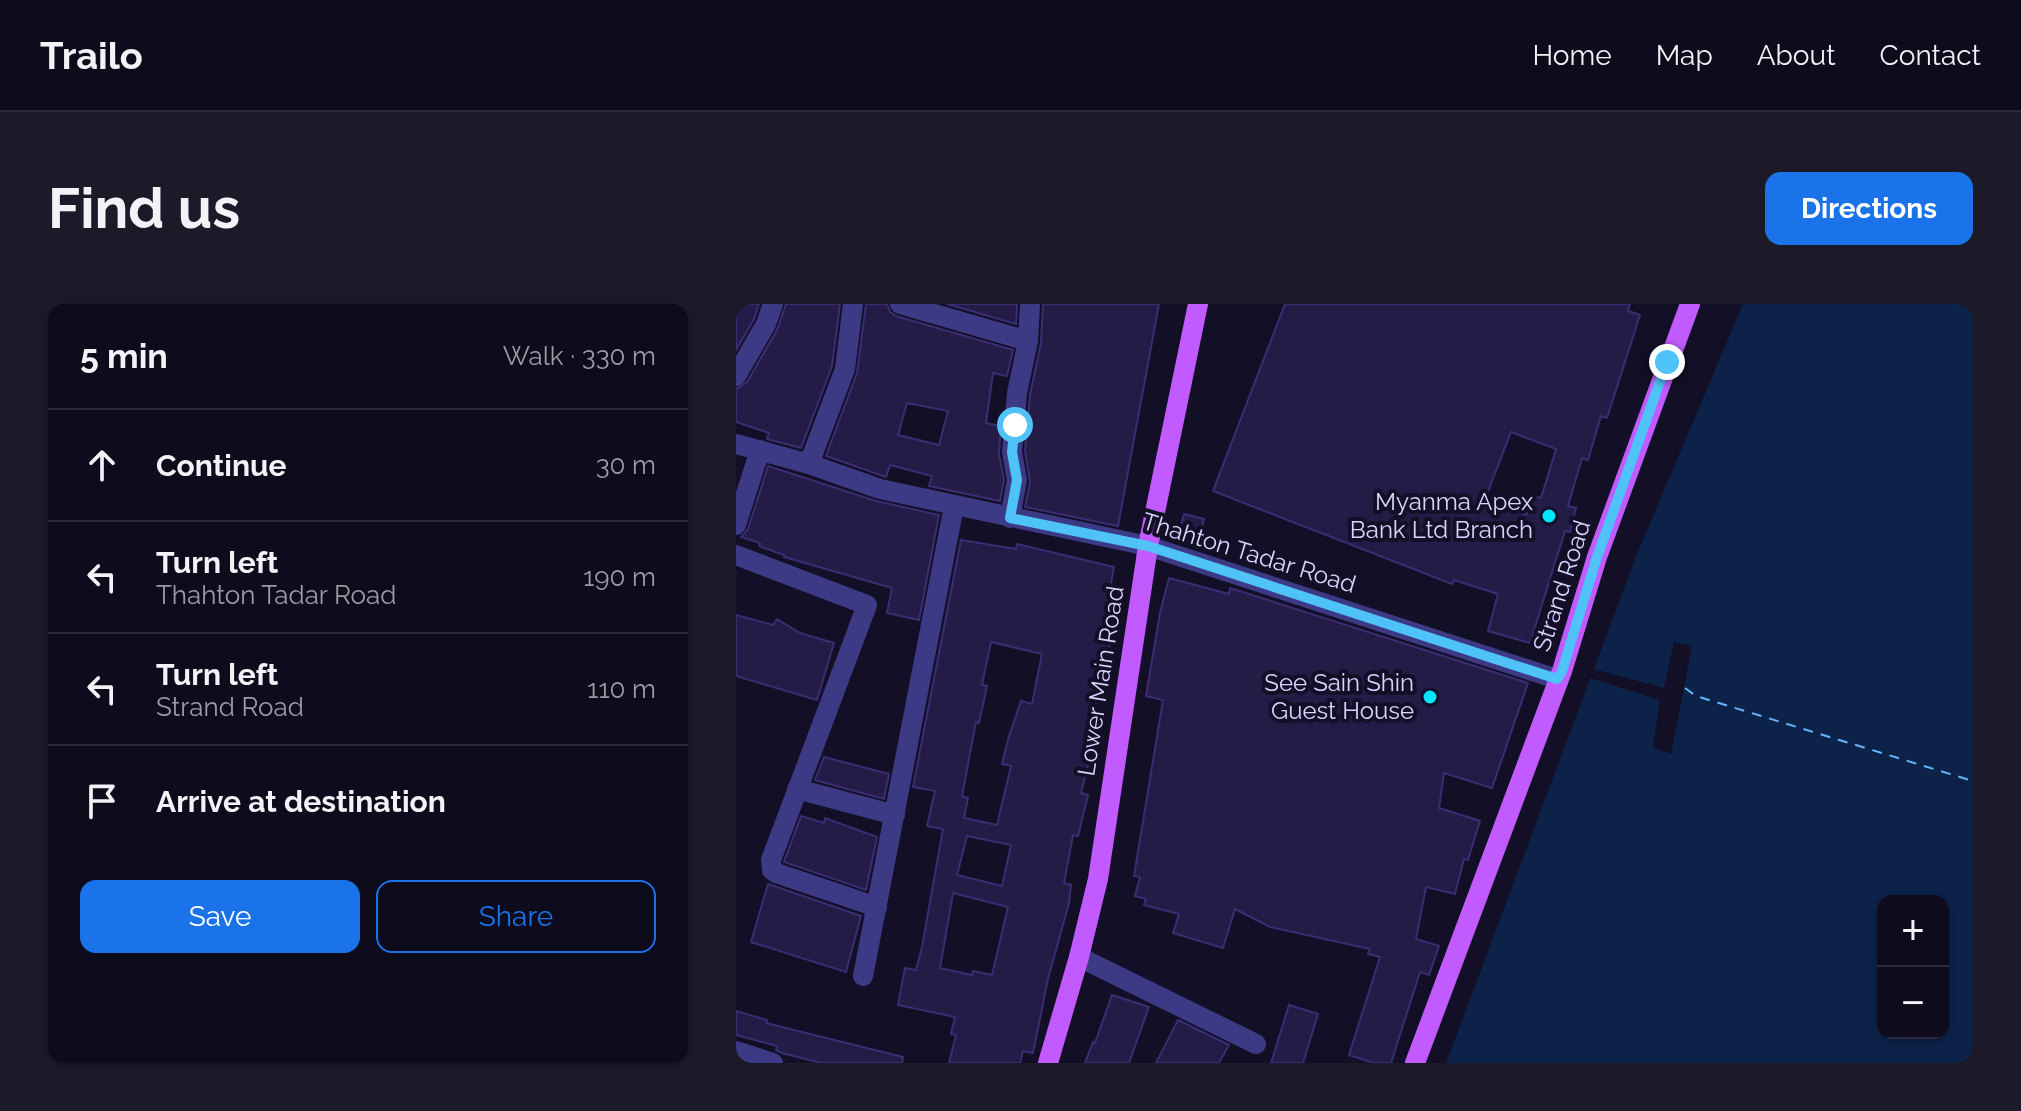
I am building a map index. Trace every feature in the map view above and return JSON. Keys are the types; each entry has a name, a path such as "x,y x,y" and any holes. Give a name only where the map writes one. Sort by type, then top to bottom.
{"main road":[{"name":"Lower Main Road","path":"1048,1063 1098,879 1148,546 1198,304"},
{"name":"Strand Road","path":"1415,1063 1562,671 1597,557 1690,304"}],"street":[{"path":"736,376 766,324 773,304"},
{"path":"809,464 845,369 853,304"},
{"path":"900,304 1028,341"},
{"path":"1010,518 1017,480 1012,452 1017,393 1028,341 1030,304"},
{"name":"Thahton Tadar Road","path":"736,444 809,464 880,489 1148,546 1557,679"},
{"path":"736,525 760,450"},
{"path":"863,976 954,506"},
{"path":"737,561 867,605 771,860 772,870 776,873 877,907"},
{"path":"797,789 895,815"},
{"path":"1079,957 1256,1044"},
{"path":"736,1051 768,1062"}],"water":[{"path":"1743,304 1973,304 1973,1063 1446,1063 1637,554"}],"pier":[{"path":"1674,642 1692,646 1671,754 1653,747 1660,700 1587,677 1590,668 1664,688"}],"building":[{"path":"736,304 759,304 736,350"},
{"path":"786,304 840,304 832,366 801,448 767,439 769,433 736,422 736,389 747,382 777,330"},
{"path":"866,304 887,304 896,316 1013,350 1007,376 993,373 986,423 1001,426 999,454 1004,480 1000,501 929,486 932,476 890,465 886,477 826,456 857,373","holes":["907,403 948,411 939,445 898,435"]},
{"path":"947,304 1017,304 1016,324"},
{"path":"1043,304 1159,304 1118,526 1025,507 1030,482 1025,451 1030,395 1041,343"},
{"path":"1285,304 1630,304 1628,311 1640,315 1607,418 1601,416 1588,460 1582,458 1568,506 1576,508 1570,532 1565,531 1530,643 1488,631 1498,594 1454,580 1452,584 1213,491","holes":["1511,432 1556,449 1541,498 1531,496 1526,515 1484,502"]},
{"path":"768,466 876,501 939,515 919,620 887,613 892,588 784,557 759,546 760,543 741,537 748,529"},
{"path":"1184,514 1204,519 1200,537 1179,532"},
{"path":"961,540 1016,549 1017,544 1114,567 1107,606 1116,608 1106,668 1092,722 1095,722 1085,756 1090,757 1081,793 1088,795 1078,836 1073,835 1064,883 1071,885 1069,903 1048,979 1033,1053 1023,1051 1020,1063 949,1063 956,1035 951,1034 955,1017 898,1005 905,968 916,970 922,947 943,829 927,826 935,791 913,787","holes":["991,642 1042,654 1032,704 1021,701 1009,736 1002,764 1011,766 997,825 964,818 968,798 962,796 976,722 979,723 987,686 982,685","967,836 1011,845 1002,886 957,875","953,893 1008,907 992,975 973,971 972,975 940,968"]},
{"path":"1169,578 1229,594 1230,588 1528,683 1492,788 1444,773 1439,808 1480,821 1468,860 1464,859 1455,894 1426,887 1416,939 1439,946 1429,975 1420,972 1391,1063 1374,1063 1349,1055 1380,957 1368,954 1370,949 1270,927 1235,909 1223,948 1173,933 1179,914 1144,905 1146,899 1135,896 1140,877 1134,876 1163,700 1146,696"},
{"path":"736,615 773,625 777,619 800,633 834,643 817,700 736,676"},
{"path":"824,757 889,774 884,799 815,780"},
{"path":"801,816 824,823 825,818 877,837 866,890 784,862"},
{"path":"768,884 861,916 846,972 751,942"},
{"path":"1112,995 1149,1007 1129,1063 1085,1063 1095,1043"},
{"path":"1289,1005 1318,1014 1303,1063 1271,1063"},
{"path":"736,1011 767,1020 766,1023 903,1057 902,1063 821,1063 782,1053 776,1050 777,1046 736,1035"},
{"path":"1178,1020 1229,1045 1219,1063 1156,1063"}],"ferry route":[{"path":"1685,688 1696,696 1973,781"}],"place":[{"name":"Myanma Apex Bank Ltd Branch","path":"1549,516"},
{"name":"See Sain Shin Guest House","path":"1430,697"}],"route":[{"path":"1015,425 1012,452 1017,480 1010,518 1148,546 1557,679 1667,362"}]}
